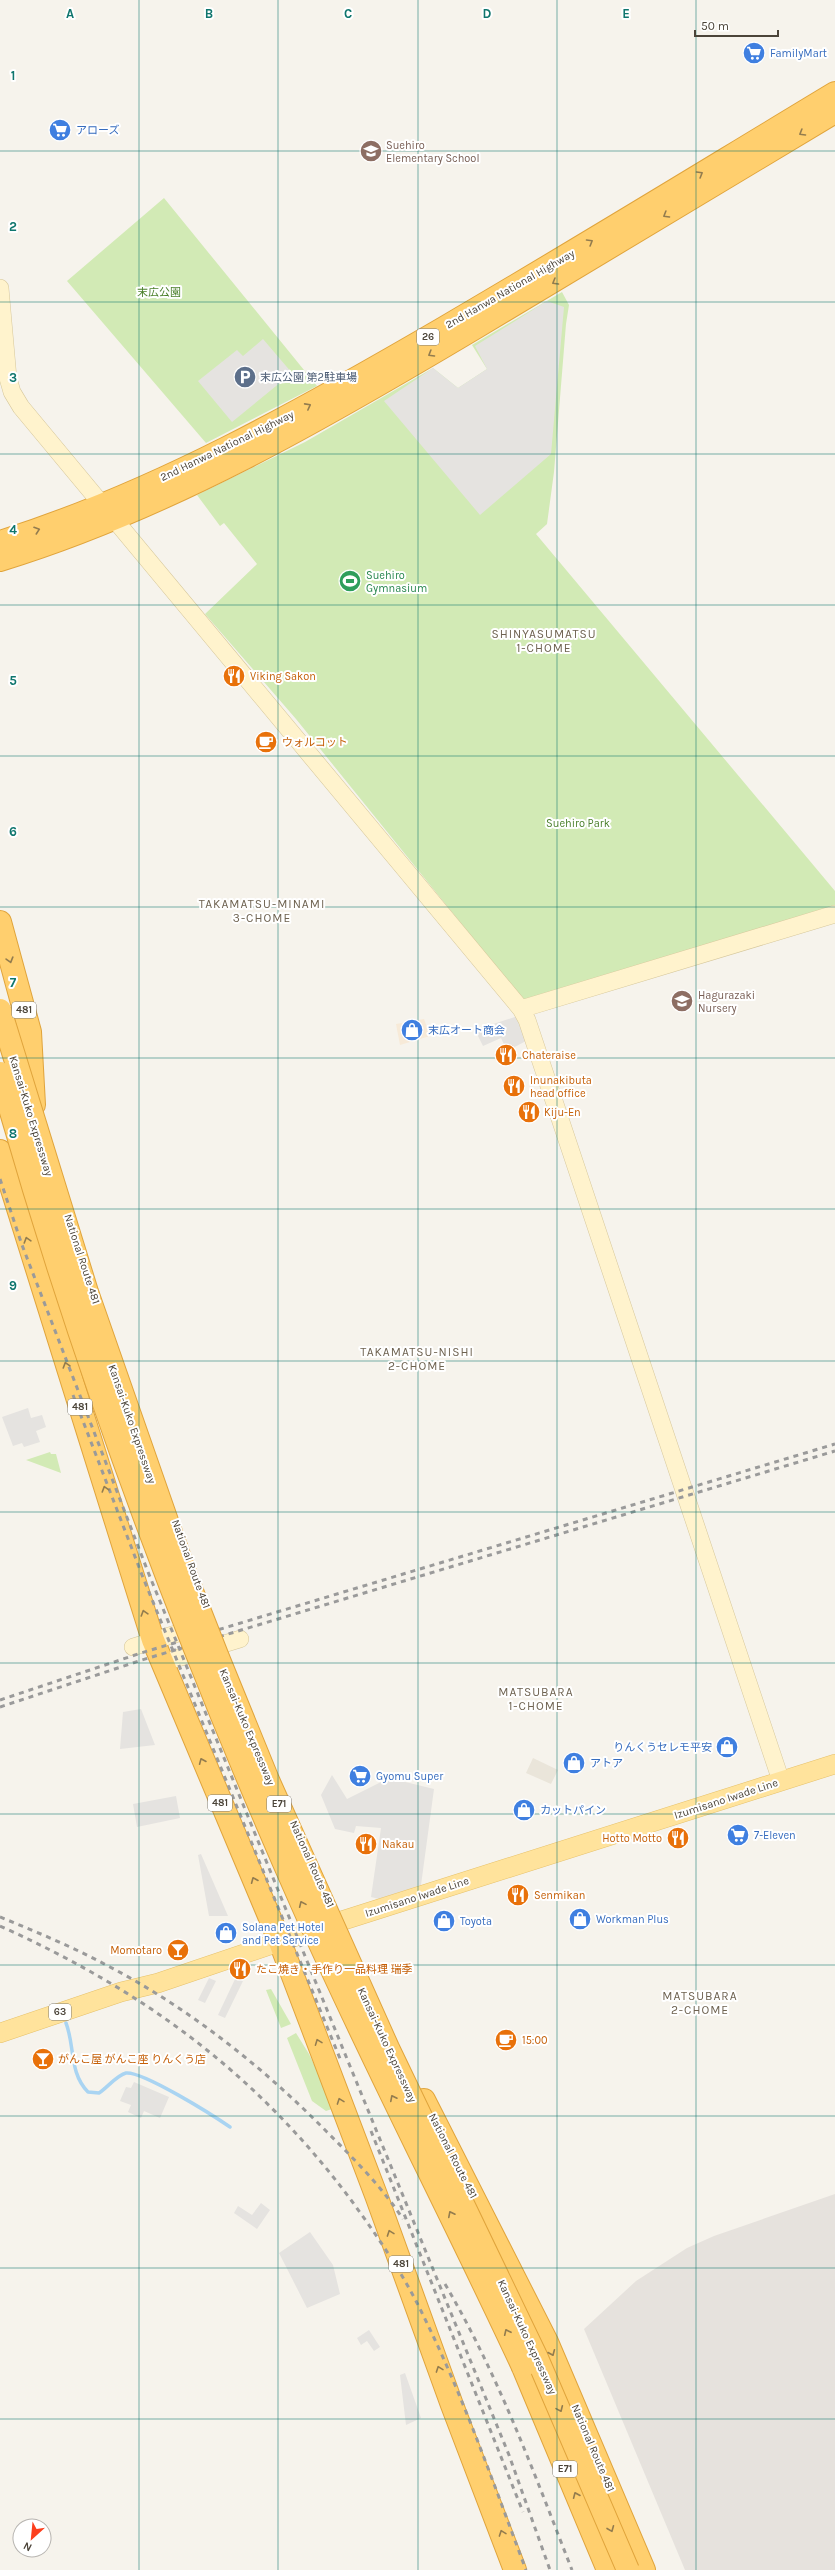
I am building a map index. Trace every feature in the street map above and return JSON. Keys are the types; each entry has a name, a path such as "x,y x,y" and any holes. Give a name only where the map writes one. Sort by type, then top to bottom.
{"highway":[{"name":"2nd Hanwa National Highway","path":"0,560 108,511 188,467 338,390 562,259 835,93"},
{"name":"2nd Hanwa National Highway","path":"0,542 58,522 108,511 218,471 349,402 570,273 835,112"},
{"name":"National Route 481","path":"0,922 30,1032 33,1101 114,1361 213,1622 231,1642 280,1792 360,1973 542,2330 644,2570"},
{"name":"481","path":"0,982 33,1101"},
{"name":"Kansai-Kuko Expressway","path":"0,1010 52,1187 89,1299 182,1566 217,1656 268,1780 378,2027 537,2358 628,2570"},
{"name":"Kansai-Kuko Expressway","path":"0,1073 29,1177 72,1306 141,1503 202,1665 302,1904 517,2353 608,2570"},
{"name":"481","path":"0,1152 143,1644 162,1662 280,1942 376,2195 452,2405 515,2570"},
{"path":"587,2520 597,2570"}],"main road":[{"name":"Izumisano Iwade Line","path":"0,2033 121,1992 158,1982 338,1922 835,1764"}],"street":[{"path":"0,288 8,378 12,392 21,406 521,1009 532,1035 781,1781"},
{"path":"521,1009 835,914"},
{"path":"143,1644 213,1622"},
{"path":"162,1662 231,1642"}],"shaded area":[{"path":"547,301 564,307 551,454 480,515 384,401 433,368 458,388 487,369 475,346"},
{"name":"末広公園 第2駐車場","path":"263,339 292,373 232,422 198,381 237,350 243,356"},
{"path":"518,1016 526,1041 507,1051 501,1038 483,1046 475,1030"},
{"name":"末広オート商会","path":"424,1019 430,1036 400,1045 396,1024"},
{"path":"28,1408 31,1418 42,1415 46,1427 36,1431 40,1442 24,1447 22,1443 13,1446 2,1417"},
{"path":"141,1709 155,1745 120,1749 123,1712"},
{"path":"533,1758 558,1770 551,1784 526,1773"},
{"path":"332,1775 347,1799 389,1778 434,1789 421,1885 379,1899 371,1897 381,1828 356,1826 354,1833 335,1829 321,1795"},
{"path":"176,1796 180,1818 137,1827 133,1804"},
{"path":"201,1854 228,1916 209,1916 198,1855"},
{"path":"236,1977 243,1981 225,2018 218,2015"},
{"path":"209,1978 216,1981 205,2003 198,2000"},
{"path":"134,2082 169,2097 160,2118 144,2111 141,2118 128,2112 131,2105 120,2101 126,2087 131,2088"},
{"path":"835,2194 835,2570 685,2570 584,2329 636,2281 687,2248 714,2236"},
{"path":"261,2203 270,2210 257,2229 234,2213 238,2206 252,2215"},
{"path":"310,2232 333,2265 340,2294 307,2308 279,2253"},
{"path":"369,2330 380,2347 374,2351 367,2341 361,2345 357,2338"},
{"path":"405,2373 421,2418 406,2425 400,2375"}],"green space":[{"name":"末広公園","path":"164,198 317,386 206,443 67,281"},
{"name":"Suehiro Park","path":"562,292 569,305 566,324 554,472 547,524 536,534 835,891 835,913 527,1005 296,719 205,614 257,564 224,523 220,526 197,495 305,442 433,368 458,388 487,369 472,345"},
{"path":"50,1452 51,1454 56,1454 61,1473 26,1460"},
{"path":"271,1989 291,2024 281,2028 266,1990"},
{"path":"296,2033 309,2054 335,2108 326,2111 312,2101 287,2038"}],"waterway":[{"path":"66,2023 75,2068 82,2085 88,2092 99,2093 123,2074 135,2074 162,2086 230,2127"}],"railway":[{"path":"0,1179 22,1245 148,1572 509,2455 550,2570"},
{"path":"73,1395 142,1575 341,2061"},
{"path":"0,1700 141,1653 835,1444"},
{"path":"0,1707 142,1660 835,1451"},
{"path":"0,1917 56,1940 110,1967 169,2002 225,2041 303,2108 377,2185 403,2219"},
{"path":"0,1926 53,1951 102,1978 149,2008 194,2040 236,2075 276,2113 315,2154 371,2228 399,2271 416,2301 439,2348 465,2410 526,2570"},
{"path":"371,2131 523,2512"},
{"path":"445,2284 482,2353 514,2424 572,2570"}],"place":[{"name":"FamilyMart","path":"754,53"},
{"name":"アローズ","path":"60,130"},
{"name":"Suehiro Elementary School","path":"371,151"},
{"name":"末広公園 第2駐車場","path":"245,377"},
{"name":"Suehiro Gymnasium","path":"350,581"},
{"name":"Viking Sakon","path":"234,676"},
{"name":"ウォルコット","path":"266,742"},
{"name":"Hagurazaki Nursery","path":"682,1001"},
{"name":"末広オート商会","path":"412,1030"},
{"name":"Chateraise","path":"506,1055"},
{"name":"Inunakibuta head office","path":"514,1086"},
{"name":"Kiju-En","path":"529,1112"},
{"name":"りんくうセレモ平安","path":"727,1747"},
{"name":"アトア","path":"574,1763"},
{"name":"Gyomu Super","path":"360,1776"},
{"name":"カットパイン","path":"524,1810"},
{"name":"7-Eleven","path":"738,1835"},
{"name":"Hotto Motto","path":"678,1838"},
{"name":"Nakau","path":"366,1844"},
{"name":"Senmikan","path":"518,1895"},
{"name":"Workman Plus","path":"580,1919"},
{"name":"Toyota","path":"444,1921"},
{"name":"Solana Pet Hotel and Pet Service","path":"226,1933"},
{"name":"Momotaro","path":"178,1950"},
{"name":"たこ焼き・手作り一品料理 瑞季","path":"240,1969"},
{"name":"15:00","path":"506,2040"},
{"name":"がんこ屋 がんこ座 りんくう店","path":"43,2059"}],"district":[{"name":"SHINYASUMATSU 1-CHOME","path":"544,641"},
{"name":"TAKAMATSU-MINAMI 3-CHOME","path":"262,911"},
{"name":"TAKAMATSU-NISHI 2-CHOME","path":"417,1359"},
{"name":"MATSUBARA 1-CHOME","path":"536,1699"},
{"name":"MATSUBARA 2-CHOME","path":"700,2003"}]}
